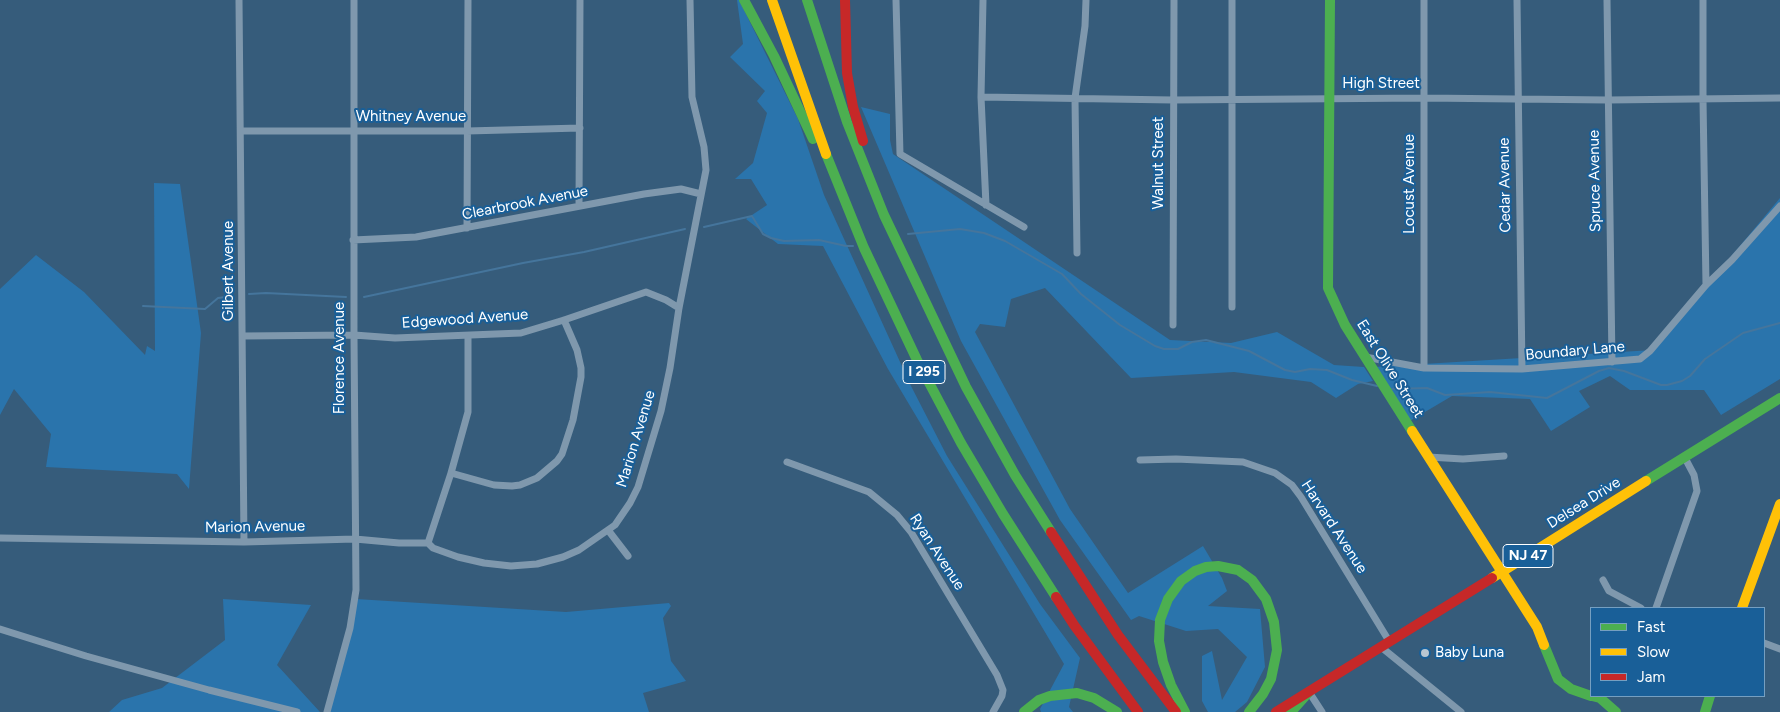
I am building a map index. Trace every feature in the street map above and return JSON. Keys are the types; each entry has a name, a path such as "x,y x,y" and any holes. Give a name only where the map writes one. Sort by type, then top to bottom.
{"main road":[{"path":"744,0 774,56 864,248"},
{"name":"I 295","path":"772,0 813,120 864,248 917,360 991,496 1074,625 1138,712"},
{"name":"I 295","path":"808,0 844,113 884,215 948,352 1015,475 1091,595 1140,665 1176,712"},
{"path":"845,0 848,78 853,107 884,215"},
{"name":"East Olive Street","path":"1330,0 1328,288 1341,318 1365,357 1500,573 1506,579 1537,627 1558,679 1571,689 1590,694"},
{"name":"Delsea Drive","path":"1276,712 1780,398"},
{"path":"1742,607 1775,531 1780,504"},
{"path":"1185,712 1171,685 1163,662 1159,641 1160,620 1168,599 1181,581 1195,571 1206,567 1218,566 1238,570 1252,580 1266,599 1274,622 1277,650 1271,679 1263,694 1249,712"},
{"path":"1291,712 1309,692"},
{"path":"1024,712 1032,705 1050,696 1077,693 1094,698 1117,712"},
{"name":"East Olive Street","path":"1598,697 1616,712"},
{"path":"1705,712 1710,697"}],"street":[{"name":"Gilbert Avenue","path":"239,0 244,542"},
{"name":"Florence Avenue","path":"327,712 354,609 356,590 354,0"},
{"path":"467,228 468,0"},
{"path":"579,206 580,0"},
{"name":"Marion Avenue","path":"0,538 244,542 355,539 399,543 428,543 433,548 476,561 502,565 528,565 546,562 571,554 608,530 621,518 635,495 647,462 665,394 679,308 706,170 705,155 692,98 690,0"},
{"path":"896,0 900,154 1024,227"},
{"path":"983,0 981,97 986,205"},
{"path":"1077,253 1075,98 1085,26 1086,0"},
{"name":"Walnut Street","path":"1173,326 1174,0"},
{"path":"1232,0 1232,307"},
{"name":"Locust Avenue","path":"1424,0 1424,368"},
{"name":"Cedar Avenue","path":"1517,0 1522,369"},
{"name":"Spruce Avenue","path":"1607,0 1612,362"},
{"path":"1703,0 1706,285"},
{"name":"High Street","path":"981,97 1173,100 1328,98 1703,100 1780,98"},
{"name":"Whitney Avenue","path":"241,131 467,131 580,128"},
{"name":"Clearbrook Avenue","path":"354,240 416,237 681,189 701,194"},
{"name":"Boundary Lane","path":"1365,357 1424,368 1522,369 1640,359 1650,351 1706,285 1732,260 1780,206"},
{"name":"Edgewood Avenue","path":"243,336 354,335 395,338 521,333 646,292 666,300 679,308"},
{"path":"451,473 494,485 512,486 529,482 544,473 557,461 566,445 581,377 577,350 564,320"},
{"path":"428,543 451,473 468,412 468,336"},
{"path":"1428,457 1463,459 1504,456"},
{"path":"1656,607 1697,491 1694,475 1685,458"},
{"name":"Harvard Avenue","path":"1140,460 1176,459 1243,462 1276,473 1292,485 1301,497 1385,644 1461,712"},
{"name":"Ryan Avenue","path":"787,462 869,492 898,515 911,532 997,675 1003,690 1002,696 992,712"},
{"path":"608,530 628,556"},
{"path":"1603,580 1609,591 1639,607"},
{"path":"0,629 209,690 297,712"},
{"path":"1765,643 1780,649"},
{"path":"1309,692 1322,712"}],"shaded area":[{"path":"737,0 739,0 798,119 824,195 911,386 947,456 1040,604 1080,658 1069,707 1073,712 1041,712 1040,709 1064,664 888,369 823,246 778,244 746,219 767,205 751,179 735,179 753,163 767,113 757,101 765,91 730,57 743,44"},
{"path":"861,107 890,114 890,140 893,154 1170,340 1231,343 1277,332 1334,365 1364,367 1373,381 1358,384 1336,398 1311,382 1234,372 1131,378 1045,288 1011,299 1005,327 980,324 975,332 1070,509 1128,593 1203,546 1222,578 1227,591 1208,606 1260,609 1265,667 1247,702 1235,712 1208,712 1202,701 1202,656 1212,651 1222,700 1247,657 1218,629 1186,631 1139,616 1131,620 1060,520 961,341"},
{"path":"154,183 180,184 201,333 189,489 177,474 46,467 51,434 14,389 0,415 0,289 36,255 84,292 145,355 147,346 155,351"},
{"path":"1780,198 1780,379 1721,415 1704,390 1630,390 1610,376 1579,391 1590,407 1551,431 1530,399 1452,396 1408,422 1374,367 1653,350"},
{"path":"223,599 311,605 277,665 320,712 109,712 122,700 162,688 225,640"},
{"path":"356,599 566,612 669,603 671,606 663,618 671,661 686,681 643,693 649,712 329,712"}],"waterway":[{"path":"704,227 752,216 763,234 771,238 784,241 819,240 853,246"},
{"path":"364,297 584,252 685,229"},
{"path":"908,234 960,229 984,233 1005,241 1062,274 1081,294 1120,325 1155,346 1164,349 1178,349 1192,342 1206,340 1249,351 1285,370 1295,372 1310,369 1327,370 1352,380 1377,386"},
{"path":"249,294 266,293 346,297"},
{"path":"143,306 205,309 218,298 233,296"},
{"path":"1392,389 1427,388 1445,395 1490,392 1547,398 1599,371 1609,368 1624,371 1661,385 1667,385 1682,381 1690,376 1705,359 1743,333 1780,323"}],"traffic: fast":[{"path":"744,0 774,56 813,139"},
{"path":"807,0 847,122 884,215 966,387 1015,475 1051,532"},
{"path":"1330,0 1328,288 1345,325 1412,431"},
{"path":"826,154 864,248 917,360 961,443 1003,514 1056,597"},
{"path":"1646,481 1780,398"},
{"path":"1185,712 1171,685 1163,662 1159,641 1160,620 1168,599 1181,581 1195,571 1206,567 1218,566 1238,570 1252,580 1266,599 1274,622 1277,650 1271,679 1263,694 1249,712"},
{"path":"1544,645 1558,679 1571,689 1590,696"},
{"path":"1291,712 1309,692"},
{"path":"1024,712 1039,700 1050,696 1077,693 1094,698 1117,712"},
{"path":"1596,697 1600,698 1616,712"},
{"path":"1705,712 1710,697"}],"traffic: slow":[{"path":"772,0 826,154"},
{"path":"1412,431 1537,627 1544,645"},
{"path":"1492,578 1646,481"},
{"path":"1742,607 1780,504"}],"traffic: jam":[{"path":"845,0 847,73 853,107 863,141"},
{"path":"1051,532 1118,635 1176,712"},
{"path":"1276,712 1492,578"},
{"path":"1056,597 1074,625 1138,712"}],"place":[{"name":"Baby Luna","path":"1425,653"}]}
